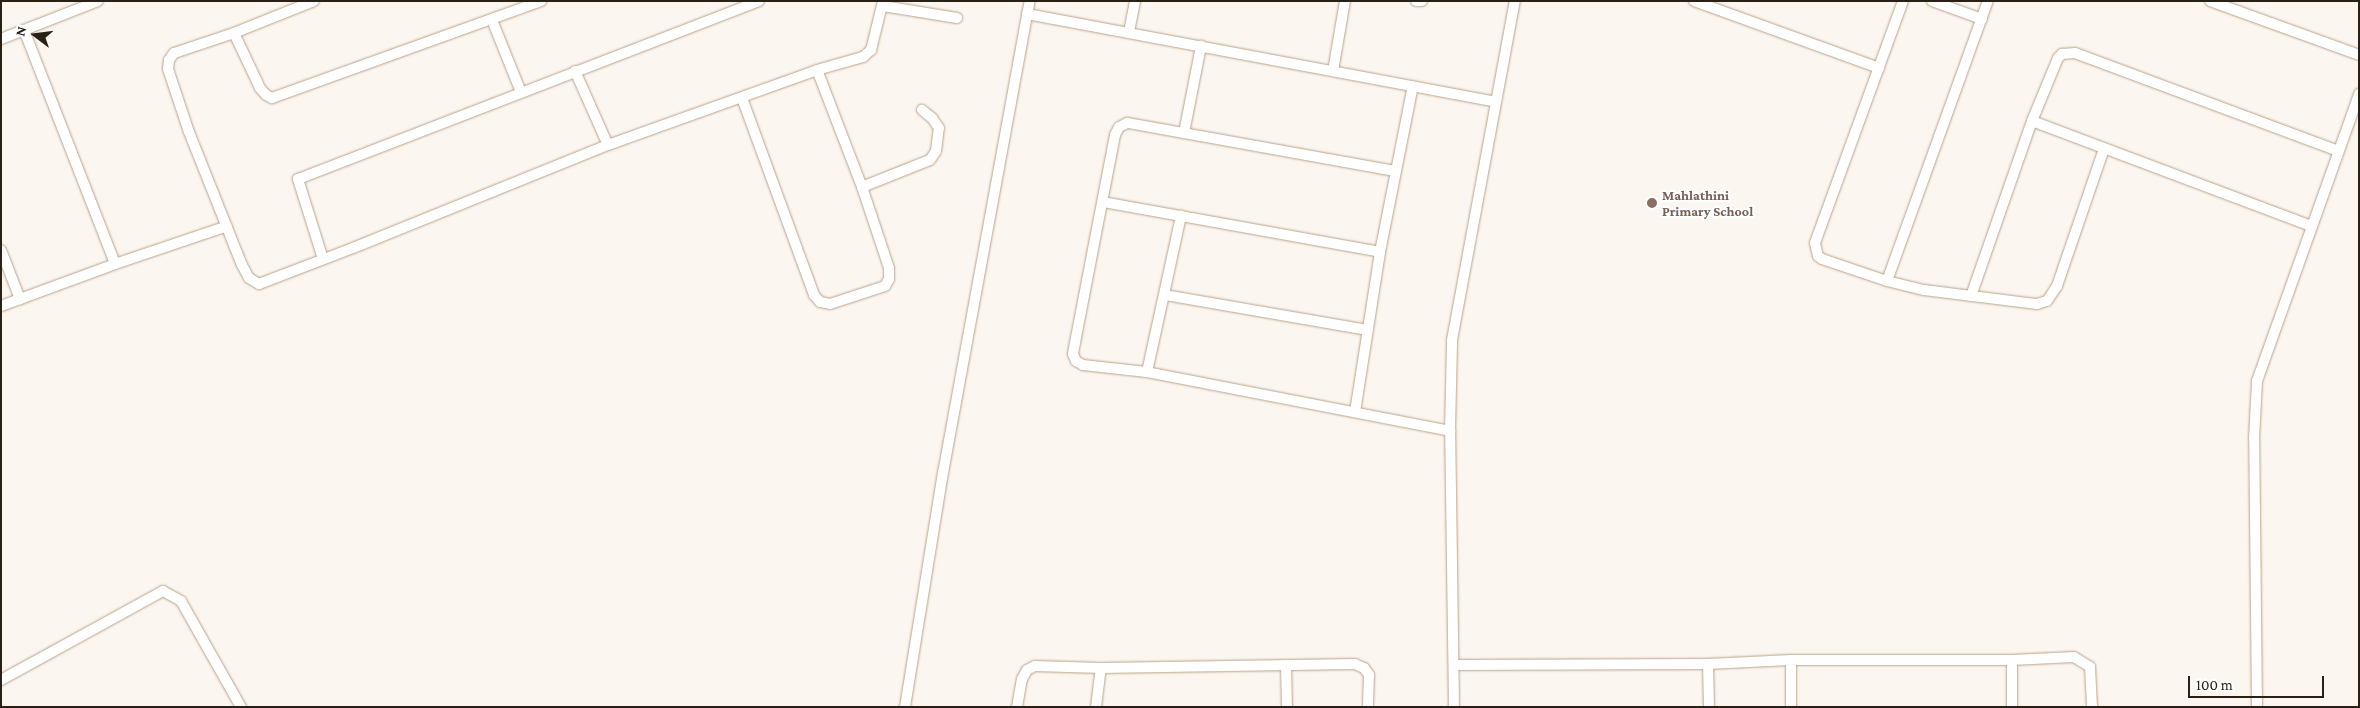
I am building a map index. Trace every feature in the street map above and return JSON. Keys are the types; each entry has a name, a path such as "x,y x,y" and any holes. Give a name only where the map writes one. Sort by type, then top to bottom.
{"street":[{"path":"1,39 98,1"},
{"path":"314,1 234,33 174,53 169,60 168,69 189,132 249,278 259,284 608,145 817,70 863,57 871,50 883,4 957,18"},
{"path":"234,33 260,88 266,95 272,98 541,1"},
{"path":"323,259 298,179 760,1"},
{"path":"905,707 944,473 1030,1"},
{"path":"1129,32 1135,1"},
{"path":"1333,71 1345,1"},
{"path":"1416,1 1422,1"},
{"path":"1454,707 1450,431 1452,340 1515,1"},
{"path":"1694,1 1879,68"},
{"path":"1903,1 1816,243 1816,251 1822,259 1887,281 1924,290 2037,304 2047,301 2052,296 2104,150"},
{"path":"1932,1 1982,19"},
{"path":"1887,281 1988,1"},
{"path":"2210,1 2359,55"},
{"path":"1027,14 1495,102"},
{"path":"492,20 521,92"},
{"path":"24,30 115,264"},
{"path":"1184,133 1201,46"},
{"path":"1971,296 2032,122 2058,58 2062,54 2075,53 2338,151"},
{"path":"742,98 814,296 820,302 830,304 884,286 889,279 889,268 862,187 817,70"},
{"path":"575,71 608,145"},
{"path":"1355,412 1380,252 1395,171 1414,86"},
{"path":"2257,707 2254,439 2257,381 2359,94"},
{"path":"862,187 930,160 936,151 939,128 932,118 922,110"},
{"path":"2032,122 2312,226"},
{"path":"1395,171 1126,123 1118,127 1073,354 1076,361 1083,365 1147,372 1450,431"},
{"path":"1103,202 1380,252"},
{"path":"1147,372 1181,216"},
{"path":"1,306 115,264 227,226"},
{"path":"1,250 20,299"},
{"path":"1165,295 1367,330"},
{"path":"1,680 164,591 181,601 241,707"},
{"path":"1454,665 1708,664 1791,660 2012,660 2074,657 2090,667 2092,675 2092,707"},
{"path":"1791,660 1791,707"},
{"path":"2012,660 2012,707"},
{"path":"1017,707 1022,679 1027,670 1035,666 1101,668 1355,664 1364,668 1369,675 1368,707"},
{"path":"1708,664 1708,707"},
{"path":"1286,666 1287,707"},
{"path":"1096,707 1101,668"}],"place":[{"name":"Mahlathini Primary School","path":"1652,203"}]}
